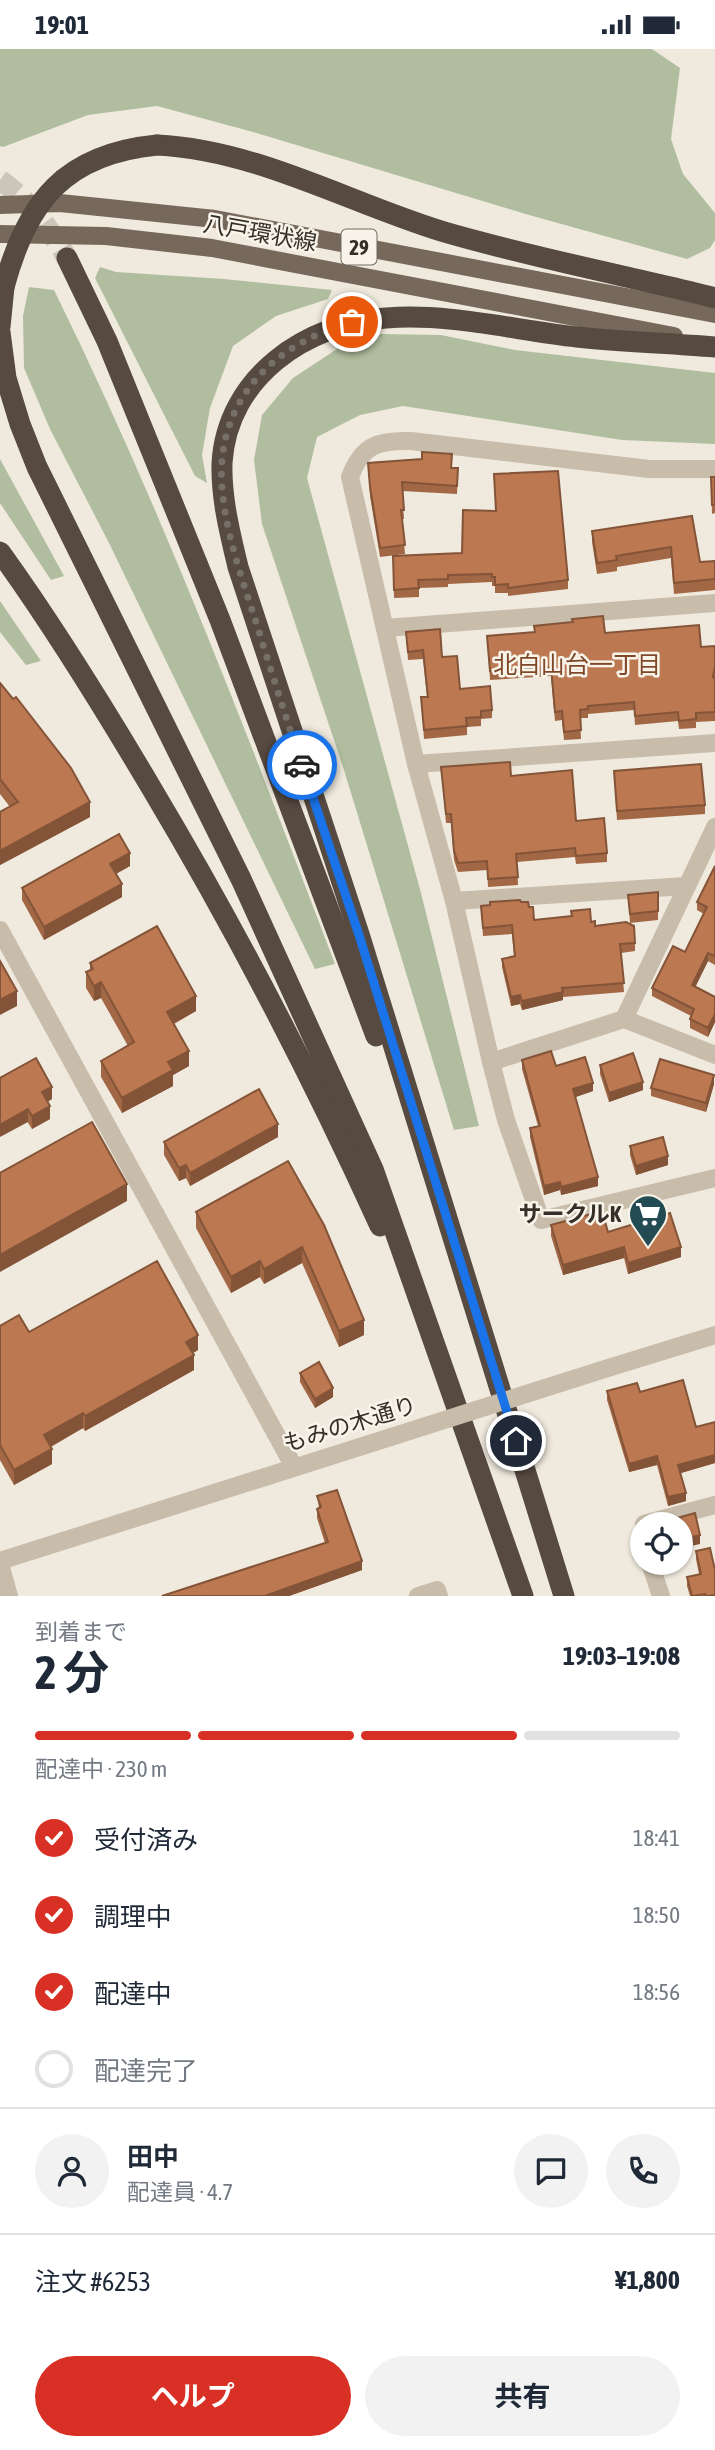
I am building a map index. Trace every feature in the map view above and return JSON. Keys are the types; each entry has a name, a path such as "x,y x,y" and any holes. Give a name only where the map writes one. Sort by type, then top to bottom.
{"highway":[{"path":"523,1596 373,1169 241,879 37,467 6,378 0,330 4,287 14,253 30,218 54,186 87,163 110,153 157,145 186,146 228,155 440,230 538,257 715,298"},
{"path":"67,258 107,341 220,620 463,1270"},
{"path":"564,1596 359,935 238,567 222,486 223,459 228,430 239,404 256,378 276,359 299,343 323,331 352,322 386,317 425,317 577,337 715,345"},
{"path":"0,552 94,691 208,884 285,1029 355,1172 439,1355"}],"main road":[{"name":"八戸環状線","path":"0,205 60,203 215,219 715,314"},
{"name":"八戸環状線","path":"0,234 106,236 212,248 715,345"}],"street":[{"path":"715,469 649,468 387,440 369,448 356,460 350,477 415,764 454,901 491,1062 506,1120 541,1220 715,1178"},
{"path":"385,628 715,603"},
{"path":"415,764 715,743"},
{"path":"624,1019 715,827"},
{"path":"454,901 687,885"},
{"path":"0,930 294,1467"},
{"path":"491,1062 624,1019 715,1055"},
{"name":"もみの木通り","path":"0,1563 294,1467 715,1335"},
{"path":"688,1512 715,1505"},
{"path":"0,1563 9,1596"},
{"path":"654,1575 661,1596"},
{"path":"418,1596 437,1590 439,1596"}],"green space":[{"path":"0,49 652,49 680,68 671,139 683,174 715,213 715,240 710,248 687,259 157,106 88,115 3,147 0,146"},
{"path":"100,267 116,272 332,290 328,299 276,316 233,346 210,408 202,455 207,483 195,476 95,278"},
{"path":"29,287 54,290 94,372 202,624 335,964 315,969 109,543 50,429 24,368 23,316"},
{"path":"381,334 441,335 515,350 715,373 715,444 622,440 403,406 360,415 317,437 307,478 421,893 479,1126 454,1130 344,770 262,524 254,460 262,415 293,378 340,347"},
{"path":"0,459 64,576 51,580 0,503"},
{"path":"0,601 41,661 26,665 0,632"}],"building":[{"path":"422,452 452,454 451,468 458,468 457,486 402,482 404,510 401,510 405,545 380,548 368,463 422,459"},
{"path":"558,471 568,580 508,588 508,584 495,585 495,577 492,577 492,574 448,575 448,579 418,580 419,588 394,590 393,556 462,553 463,510 496,511 494,474"},
{"path":"711,477 715,477 715,505 712,505"},
{"path":"692,516 700,562 715,561 715,579 674,583 671,547 616,556 617,560 597,563 592,531"},
{"path":"603,616 605,633 699,625 701,647 715,646 715,712 696,713 696,719 679,721 678,712 635,716 634,702 588,706 588,709 580,710 581,730 564,732 562,711 555,712 551,667 490,671 487,636 535,632 534,626"},
{"path":"440,629 442,657 457,656 460,689 490,686 492,710 481,711 481,717 466,718 467,726 424,730 421,697 428,697 423,650 408,652 406,632"},
{"path":"0,683 13,699 16,697 71,768 90,802 0,851 0,812 18,802 0,779"},
{"path":"510,762 511,776 572,770 576,821 604,818 607,853 576,856 575,848 516,854 518,877 488,879 487,861 458,863 454,851 451,814 446,814 441,767"},
{"path":"701,764 705,805 617,811 614,771"},
{"path":"119,834 130,853 110,864 122,884 44,927 22,888"},
{"path":"715,866 715,956 708,953 692,985 715,997 715,1014 708,1028 690,1019 694,1009 652,988 673,946 685,952 707,907 697,902"},
{"path":"658,892 658,911 630,914 628,895"},
{"path":"520,900 533,907 534,920 572,916 571,911 590,909 591,922 595,921 595,926 626,922 634,926 635,943 620,944 624,983 562,988 563,992 522,1001 520,995 511,997 502,959 515,956 512,925 483,928 481,906 490,905 490,902"},
{"path":"157,926 196,996 167,1012 189,1051 168,1062 173,1070 122,1098 101,1061 134,1042 101,982 94,986 86,972 93,969 90,963"},
{"path":"0,961 17,991 0,1000"},
{"path":"551,1051 556,1066 585,1057 593,1083 573,1089 598,1177 561,1187 560,1182 544,1186 530,1128 540,1126 522,1060"},
{"path":"633,1053 643,1082 609,1093 600,1065"},
{"path":"36,1058 52,1087 42,1092 50,1106 32,1116 28,1109 0,1125 0,1078"},
{"path":"660,1059 714,1075 706,1103 651,1088"},
{"path":"259,1089 278,1124 190,1173 186,1165 179,1168 164,1142"},
{"path":"92,1122 127,1184 0,1255 0,1173"},
{"path":"663,1137 668,1156 636,1166 630,1146"},
{"path":"288,1161 324,1225 364,1320 339,1331 302,1247 264,1269 260,1261 231,1277 196,1212"},
{"path":"602,1211 608,1232 670,1213 681,1247 628,1263 624,1247 563,1265 551,1225"},
{"path":"157,1261 198,1335 186,1342 194,1355 85,1416 83,1413 44,1435 52,1449 14,1470 0,1445 0,1326 19,1315 29,1332"},
{"path":"319,1362 333,1388 315,1399 300,1373"},
{"path":"683,1380 696,1427 715,1422 715,1455 678,1465 686,1493 668,1497 657,1456 629,1464 607,1391 637,1383 640,1392"},
{"path":"337,1490 362,1561 265,1596 162,1596 328,1542 317,1509 321,1507 317,1496"},
{"path":"693,1514 700,1535 693,1537"},
{"path":"710,1548 715,1570 715,1595 692,1596 687,1577 701,1574 696,1551"}],"tunnel":[{"path":"0,180 38,215 67,258"}],"way so far":[{"path":"302,765 238,567 222,486 223,459 228,430 239,404 256,378 276,359 299,343 323,331 352,322"}],"place":[{"name":"サークルK","path":"648,1248"}],"district":[{"name":"北白山台一丁目","path":"577,664"}],"route":[{"path":"302,765 359,935 516,1441"}]}
